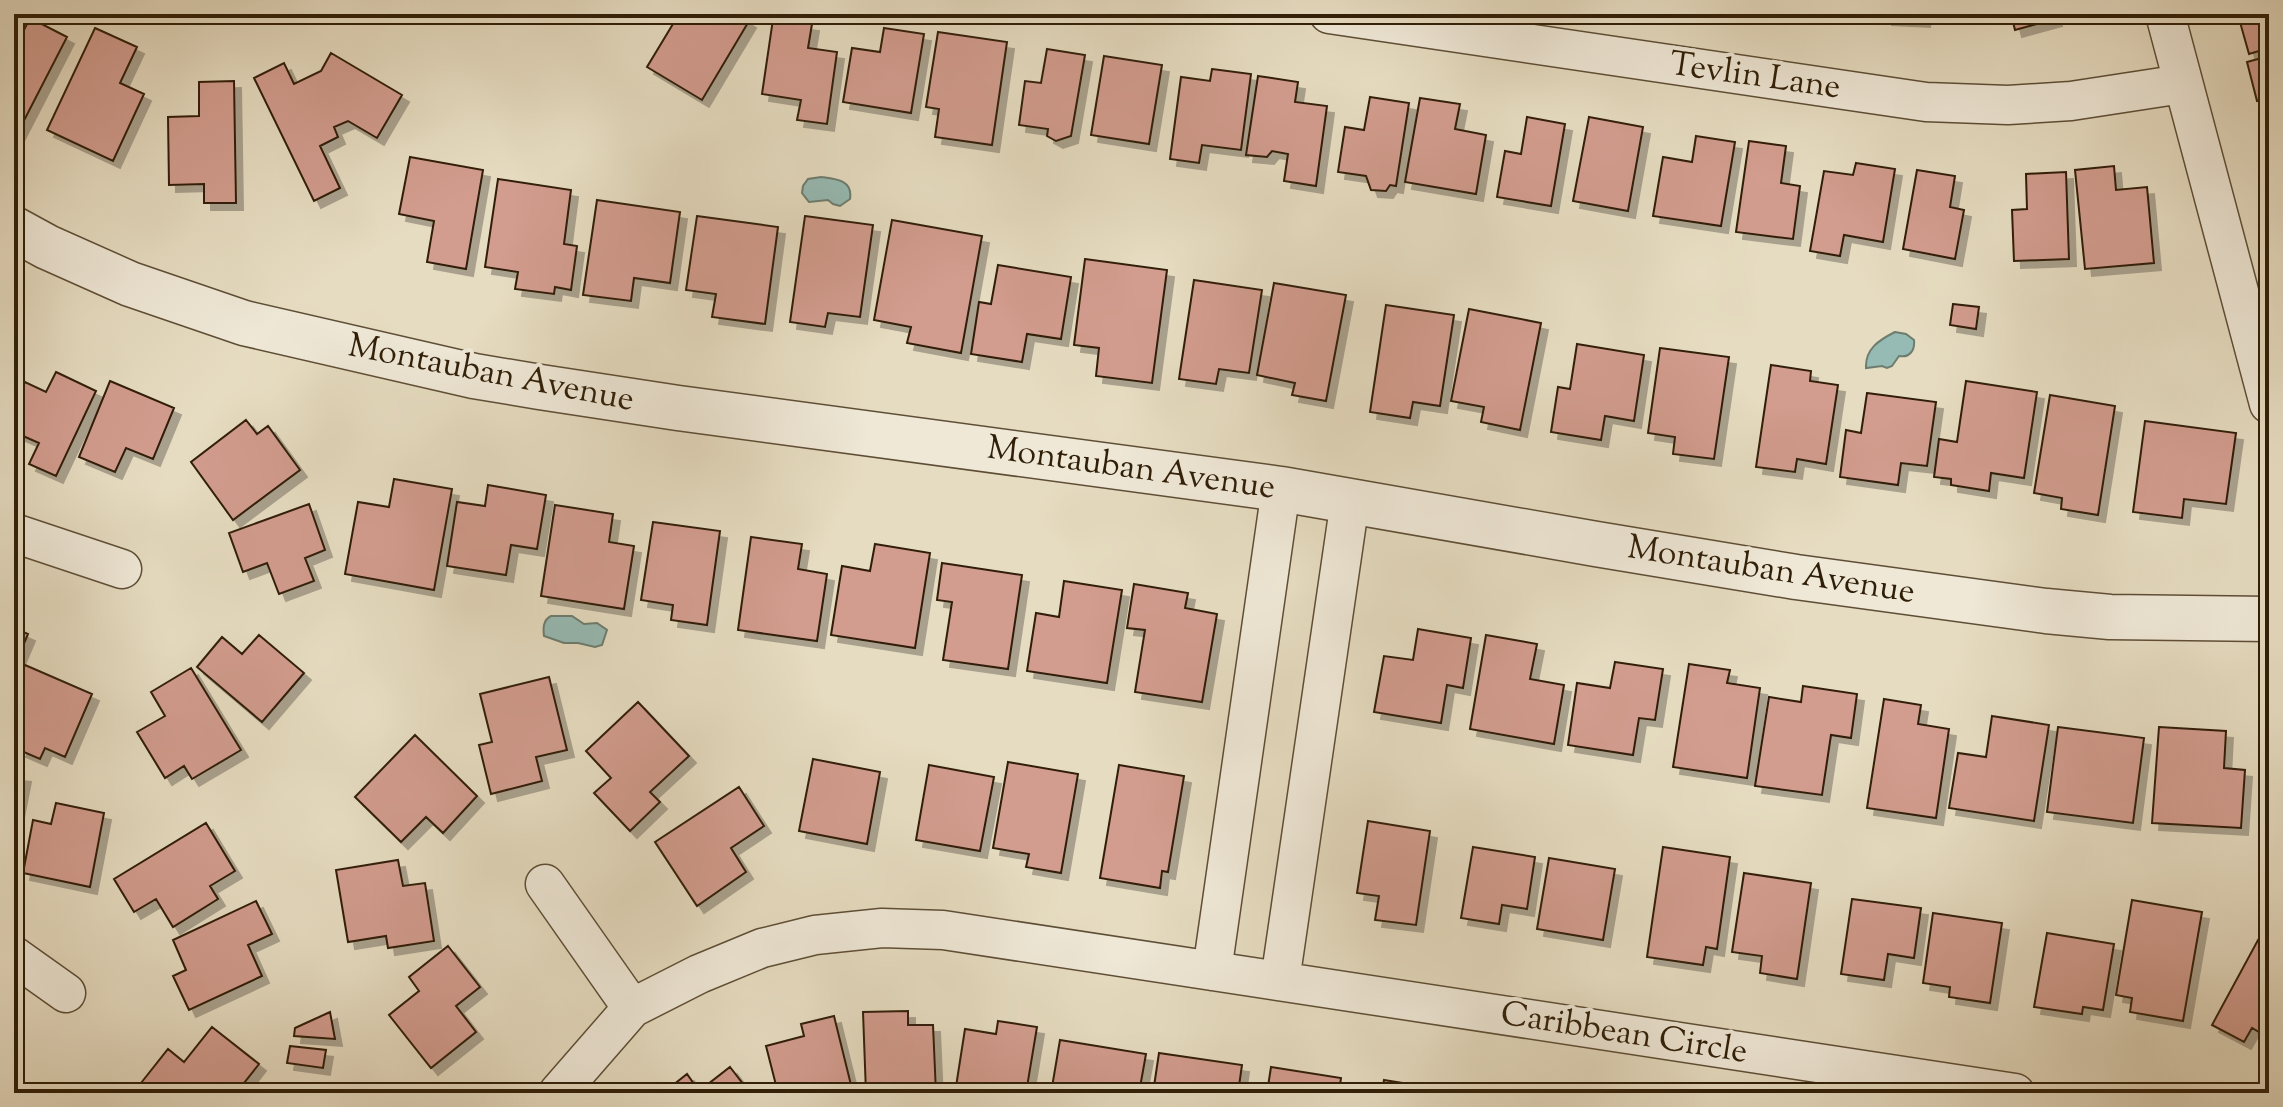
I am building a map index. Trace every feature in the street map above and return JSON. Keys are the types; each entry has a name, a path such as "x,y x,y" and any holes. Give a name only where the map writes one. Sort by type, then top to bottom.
{"street":[{"name":"Tevlin Lane","path":"1329,14 1926,102 2008,105 2071,101 2182,84"},
{"path":"2165,14 2269,404"},
{"name":"Montauban Avenue","path":"14,229 130,284 244,323 474,376 678,408 1281,489 1781,575 2046,611 2110,617 2269,619"},
{"path":"1212,971 1281,489"},
{"path":"1280,981 1350,501"},
{"path":"14,533 122,569"},
{"path":"545,884 632,1008"},
{"name":"Caribbean Circle","path":"558,1093 632,1008 699,974 762,948 815,935 882,928 943,930 2015,1093"},
{"path":"14,956 66,993"}],"water":[{"path":"821,177 846,184 850,199 840,206 828,200 809,202 802,193 803,186 808,179"},
{"path":"1895,332 1906,334 1914,340 1911,352 1899,356 1887,368 1866,368 1868,355 1874,346"},
{"path":"551,616 572,616 584,624 597,623 607,630 602,645 564,643 544,636 545,622"}],"building":[{"path":"679,14 738,14 749,21 702,100 647,67"},
{"path":"1885,14 1924,14 1923,20 1885,18"},
{"path":"2011,14 2053,14 2055,19 2015,30"},
{"path":"2269,14 2269,48 2249,54 2238,15"},
{"path":"30,18 67,37 16,136 14,40 18,42"},
{"path":"773,19 812,24 808,48 837,52 827,124 797,120 801,100 762,94"},
{"path":"95,28 137,47 120,83 144,94 113,161 47,130"},
{"path":"884,28 924,34 911,113 843,102 852,48 880,52"},
{"path":"938,32 1007,42 992,145 935,137 939,109 926,107"},
{"path":"1047,49 1085,55 1071,136 1056,141 1047,136 1048,129 1019,125 1025,81 1041,83"},
{"path":"331,53 402,95 377,138 348,121 334,127 338,137 320,146 340,188 314,201 254,78 284,63 294,84 321,71"},
{"path":"1104,56 1162,65 1149,144 1091,135"},
{"path":"2269,56 2269,98 2257,101 2247,62"},
{"path":"1212,69 1251,74 1241,150 1202,145 1199,163 1170,159 1181,77 1210,81"},
{"path":"1258,76 1298,82 1295,102 1327,106 1316,186 1284,181 1288,154 1272,151 1267,157 1246,155"},
{"path":"234,81 236,203 204,203 204,184 169,185 168,117 199,116 199,82"},
{"path":"1370,97 1409,103 1396,186 1390,185 1386,191 1371,190 1366,176 1338,172 1345,127 1364,130"},
{"path":"1420,98 1460,104 1455,129 1486,135 1476,194 1405,182"},
{"path":"1527,117 1565,124 1551,206 1497,197 1505,151 1521,154"},
{"path":"1589,117 1643,127 1628,211 1573,201"},
{"path":"1696,136 1735,142 1721,226 1653,216 1663,157 1692,162"},
{"path":"1749,141 1786,146 1781,183 1800,186 1793,239 1736,232"},
{"path":"410,157 483,170 466,269 427,262 434,221 399,214"},
{"path":"1856,163 1895,169 1883,242 1844,235 1840,256 1810,251 1824,171 1853,175"},
{"path":"2114,166 2116,190 2147,187 2154,263 2085,269 2075,170"},
{"path":"1917,170 1955,176 1950,207 1964,210 1955,259 1903,249"},
{"path":"2066,172 2069,259 2014,261 2012,210 2027,209 2026,174"},
{"path":"498,179 571,190 564,244 577,246 571,290 555,287 554,294 515,289 518,272 485,267"},
{"path":"597,200 680,212 670,283 634,278 631,301 583,295"},
{"path":"697,216 778,227 765,324 712,317 716,294 686,290"},
{"path":"805,216 873,225 860,317 828,313 825,327 790,322"},
{"path":"892,220 982,236 961,353 907,343 911,327 874,320"},
{"path":"1085,259 1167,270 1152,383 1096,376 1099,348 1074,345"},
{"path":"998,265 1071,277 1061,339 1027,334 1022,362 971,354 979,302 991,304"},
{"path":"1194,280 1262,290 1249,373 1219,369 1216,384 1179,379"},
{"path":"1274,283 1346,295 1326,401 1292,395 1295,383 1257,375"},
{"path":"1953,304 1979,307 1976,329 1950,325"},
{"path":"1386,305 1454,315 1440,406 1413,402 1410,418 1370,412"},
{"path":"1469,309 1541,323 1520,430 1481,422 1484,407 1451,401"},
{"path":"1577,344 1644,355 1634,421 1605,416 1601,440 1551,432 1558,387 1570,389"},
{"path":"1660,348 1729,357 1714,459 1673,454 1675,437 1648,433"},
{"path":"1771,365 1811,371 1810,381 1838,385 1826,464 1797,459 1795,472 1756,467"},
{"path":"56,372 96,391 56,476 29,464 39,443 14,432 14,406 25,382 46,392"},
{"path":"110,381 174,408 153,459 126,448 115,472 79,457"},
{"path":"1966,381 2037,392 2024,478 1991,473 1989,491 1951,485 1951,479 1934,477 1939,439 1957,442"},
{"path":"1867,393 1936,402 1927,466 1901,463 1898,485 1840,477 1846,430 1861,433"},
{"path":"2050,395 2115,406 2098,515 2061,509 2062,498 2034,493"},
{"path":"246,420 257,434 268,426 300,470 233,520 191,462"},
{"path":"2145,421 2236,433 2226,504 2184,499 2182,518 2133,512"},
{"path":"394,479 452,489 434,590 345,574 358,502 389,507"},
{"path":"488,485 546,495 537,549 511,545 506,575 447,566 457,502 485,506"},
{"path":"309,504 325,550 305,558 314,581 279,594 267,563 243,572 229,533"},
{"path":"555,505 613,514 609,542 634,546 624,609 541,596"},
{"path":"653,522 720,531 707,625 671,620 673,605 641,600"},
{"path":"751,537 802,544 798,569 827,574 817,641 738,630"},
{"path":"875,544 930,553 915,648 831,635 842,566 870,571"},
{"path":"942,563 1022,575 1008,669 943,660 952,602 937,600"},
{"path":"1064,581 1122,590 1107,683 1027,671 1036,613 1059,617"},
{"path":"1134,584 1188,593 1185,608 1217,614 1202,702 1135,692 1145,630 1127,628"},
{"path":"14,628 28,634 14,667"},
{"path":"1418,629 1471,638 1463,688 1447,685 1441,723 1374,712 1384,656 1413,660"},
{"path":"259,635 304,673 262,722 197,667 222,637 242,654"},
{"path":"1486,635 1537,644 1530,679 1564,685 1554,744 1470,729"},
{"path":"1615,662 1663,669 1655,720 1639,718 1633,755 1568,745 1577,683 1610,688"},
{"path":"1689,664 1730,670 1727,683 1760,688 1747,778 1673,767"},
{"path":"25,665 92,694 65,757 45,748 40,759 19,750 22,743 14,740 14,690"},
{"path":"191,668 241,750 192,779 184,766 165,778 137,732 165,716 151,692"},
{"path":"549,677 567,750 536,757 542,781 491,794 479,745 492,742 480,694"},
{"path":"1803,686 1857,694 1851,738 1831,735 1822,795 1755,786 1769,697 1801,702"},
{"path":"1884,699 1921,705 1918,724 1949,729 1936,818 1867,808"},
{"path":"638,702 689,756 650,792 660,802 630,831 594,793 611,778 586,751"},
{"path":"1992,716 2049,725 2034,821 1949,808 1958,753 1986,757"},
{"path":"2058,727 2144,738 2133,823 2047,812"},
{"path":"2159,727 2226,731 2224,768 2245,770 2241,828 2152,823"},
{"path":"415,735 477,796 443,833 426,817 401,842 355,797"},
{"path":"813,759 880,772 867,844 799,831"},
{"path":"1008,762 1078,774 1061,873 1026,867 1029,854 993,848"},
{"path":"929,765 994,777 980,851 916,840"},
{"path":"1119,765 1184,776 1168,872 1162,871 1160,888 1100,878"},
{"path":"14,774 24,775 14,826"},
{"path":"739,787 764,826 731,848 746,872 697,906 655,842"},
{"path":"56,803 104,813 90,887 23,873 33,820 51,824"},
{"path":"1368,821 1430,831 1416,925 1375,920 1379,896 1357,893"},
{"path":"206,823 235,871 210,886 218,899 173,927 156,899 134,912 114,879"},
{"path":"1473,847 1535,857 1527,909 1502,905 1499,924 1461,918"},
{"path":"1663,847 1730,857 1717,949 1706,947 1703,965 1647,957"},
{"path":"1549,858 1615,869 1603,940 1537,929"},
{"path":"398,860 403,886 425,883 434,941 388,948 386,936 348,942 336,870"},
{"path":"1744,873 1811,883 1797,979 1760,973 1762,956 1732,952"},
{"path":"1852,899 1921,908 1914,958 1888,954 1884,980 1841,974"},
{"path":"2132,900 2202,912 2183,1021 2130,1012 2132,998 2116,995"},
{"path":"256,901 272,934 248,945 262,976 189,1010 173,976 186,970 173,940"},
{"path":"1933,913 2002,923 1990,1003 1949,997 1950,987 1923,983"},
{"path":"2047,933 2114,944 2103,1010 2083,1007 2082,1014 2034,1007"},
{"path":"2258,940 2269,946 2269,1038 2252,1028 2244,1042 2212,1025"},
{"path":"448,946 480,987 456,1006 476,1032 431,1068 389,1015 419,991 409,977"},
{"path":"908,1011 908,1025 933,1025 936,1093 866,1093 863,1012"},
{"path":"330,1012 335,1039 294,1036 295,1028"},
{"path":"834,1016 853,1093 778,1093 766,1046 804,1036 801,1024"},
{"path":"998,1021 1037,1027 1026,1093 955,1093 965,1029 996,1034"},
{"path":"212,1027 259,1064 239,1093 153,1093 141,1083 168,1049 184,1062"},
{"path":"1060,1040 1146,1054 1139,1093 1051,1093"},
{"path":"290,1046 326,1050 323,1068 287,1063"},
{"path":"1159,1053 1242,1065 1238,1093 1153,1093"},
{"path":"730,1067 750,1093 663,1093 687,1074 699,1091"},
{"path":"1271,1067 1341,1078 1339,1093 1267,1093"},
{"path":"1384,1080 1422,1086 1421,1093 1382,1093"}]}
